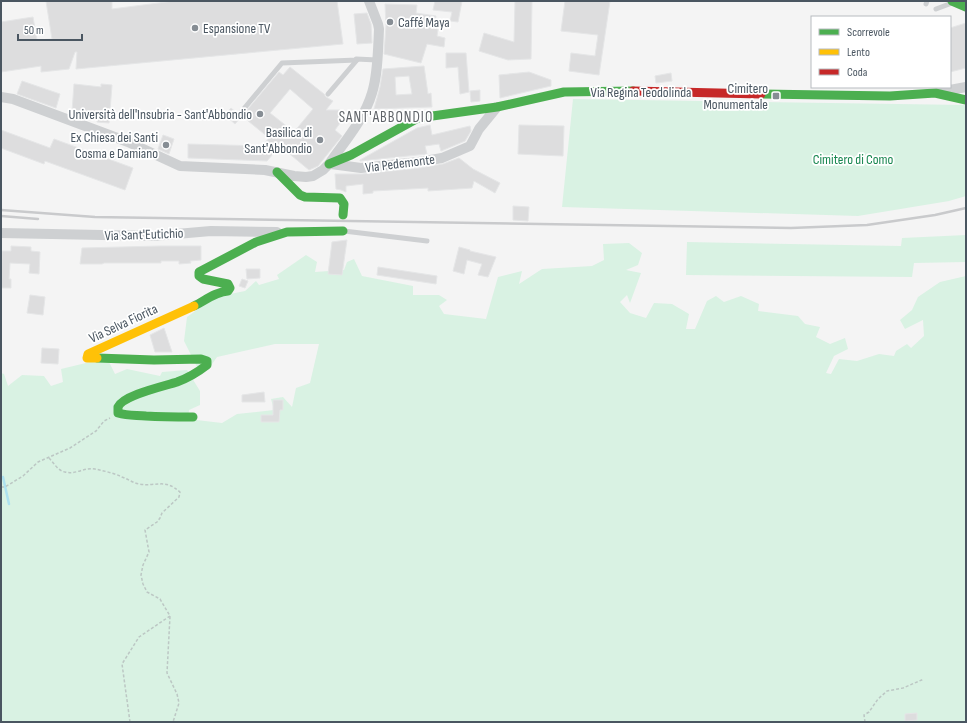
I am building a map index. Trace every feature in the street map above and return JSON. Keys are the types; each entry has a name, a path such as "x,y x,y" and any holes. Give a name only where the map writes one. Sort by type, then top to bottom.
{"street":[{"path":"1,97 13,99 128,142 180,166 265,170 294,176 314,176 329,164 360,120 372,93 377,60 378,24 369,1"},
{"path":"954,2 966,7"},
{"path":"935,93 966,87"},
{"name":"Via Regina Teodolinda","path":"329,164 351,155 418,118 496,107 564,92 623,91 890,96 935,93 966,100"},
{"name":"Via Pedemonte","path":"329,164 362,168 442,158 470,146 479,129 496,107"},
{"path":"277,172 300,195 305,197 340,198 344,210"},
{"name":"Via Selva Fiorita","path":"118,413 118,407 132,396 179,381 198,373 207,364 207,361 143,361 106,358 90,359 87,358 88,354 208,299 213,294 228,291 230,288 228,284 203,279 199,276 199,272 256,242 287,232 343,230"},
{"name":"Via Sant'Eutichio","path":"1,233 153,236 211,231 287,232"},
{"path":"118,413 127,416 160,418 193,417"}],"lane":[{"path":"936,9 954,2"},
{"path":"242,111 282,62 357,60 356,59 377,60"},
{"path":"328,94 357,60"},
{"path":"343,230 427,241"}],"path":[{"path":"1,487 5,487 23,476 38,462 70,448 96,431 104,421 118,413"},
{"path":"49,458 58,469 64,472 72,473 94,468 122,476 137,484 145,485 164,483 175,487 180,492 179,497 162,513 157,522 145,530 149,552 143,565 141,575 147,592 160,598 170,616 167,673 177,694 179,703 173,722"},
{"path":"130,722 122,664 139,637 170,616"},
{"path":"865,722 864,715 869,712 878,699 887,691 903,688 924,679"}],"green space":[{"name":"Cimitero di Como","path":"573,99 966,105 966,196 949,201 858,216 562,207"},
{"path":"966,235 966,262 914,263 912,277 686,275 687,242 901,246 902,238"},
{"path":"629,243 642,253 638,265 626,270 641,273 630,303 627,295 620,302 630,313 646,318 654,303 672,304 689,314 686,329 695,329 707,301 716,296 724,302 741,296 759,304 758,311 798,316 805,324 820,327 816,337 830,344 845,338 848,349 834,356 826,373 831,374 839,359 857,361 879,354 894,356 896,351 907,344 911,348 924,336 923,320 905,329 900,320 912,310 918,297 940,282 966,276 966,722 1,722 1,373 4,374 8,386 22,375 44,376 51,386 63,382 61,369 90,362 109,362 115,374 127,369 160,376 162,372 187,370 200,391 200,405 189,410 188,419 222,423 237,414 274,410 271,399 283,397 292,407 296,388 310,383 319,344 275,344 217,357 208,370 197,367 184,341 187,317 215,297 245,291 256,281 259,285 279,279 277,275 306,255 317,262 315,272 344,270 347,262 354,259 362,276 413,286 413,295 439,295 447,300 439,306 444,314 486,319 498,277 522,271 519,284 542,269 592,266 604,260 603,244"}],"building":[{"name":"Espansione TV","path":"46,1 112,1 112,9 174,1 337,1 343,44 76,69 77,52 75,52 69,69 41,72 41,66 1,72 1,22 33,17 37,40 52,39"},
{"path":"435,1 462,1 458,22 450,21 452,12 433,10"},
{"path":"515,1 532,1 531,59 508,60 479,51 484,33 514,42"},
{"path":"565,1 610,1 599,75 569,71 571,53 595,56 598,35 561,31"},
{"path":"385,4 417,5 416,13 436,16 434,28 438,29 437,36 445,38 444,47 427,44 421,63 384,54 386,26"},
{"path":"367,13 371,24 372,43 357,44 354,14"},
{"path":"966,23 966,68 951,72 951,28"},
{"path":"446,53 466,53 469,92 460,94 458,67 446,68"},
{"path":"424,66 428,94 431,93 432,107 374,109 383,69","holes":["409,76 412,94 396,95 395,77"]},
{"name":"Università dell'Insubria - Sant'Abbondio","path":"290,67 326,97 333,101 326,110 340,110 344,114 343,119 335,130 342,136 318,166 309,170 280,146 267,161 188,158 188,144 262,146 269,138 242,116 279,72 283,75","holes":["290,89 313,109 294,132 270,113"]},
{"path":"529,72 551,80 551,86 500,98 499,75"},
{"path":"671,73 672,81 656,83 655,76"},
{"path":"22,81 60,94 56,108 17,94"},
{"path":"74,84 101,87 101,84 112,85 109,123 97,122 98,114 72,112"},
{"path":"480,90 480,101 471,102 470,91"},
{"path":"231,108 241,117 235,124 225,115"},
{"path":"430,125 432,135 470,126 471,131 465,141 441,151 439,144 425,146 427,154 360,161 417,128"},
{"path":"519,125 564,126 563,156 518,154"},
{"path":"1,130 50,148 54,139 133,168 125,190 45,161 44,164 1,148"},
{"name":"Ex Chiesa dei Santi Cosma e Damiano","path":"163,135 174,139 169,154 158,149"},
{"path":"459,158 473,169 500,183 495,193 474,181 472,188 428,191 428,188 373,191 373,193 363,194 363,184 346,186 346,192 336,189 335,174 362,174 420,168 443,164"},
{"path":"513,206 529,207 528,221 513,220"},
{"path":"347,240 342,275 328,274 332,242"},
{"path":"11,246 31,247 31,251 40,252 39,274 29,273 30,264 10,263 9,279 11,279 11,288 1,288 2,251 11,251"},
{"path":"201,246 201,260 179,264 179,261 161,261 161,263 80,264 82,248"},
{"path":"459,247 496,257 488,277 478,275 482,264 467,260 464,274 453,271"},
{"path":"378,267 437,276 436,284 377,275"},
{"path":"246,269 260,269 260,278 247,279"},
{"path":"242,279 248,281 245,288 239,286"},
{"path":"30,295 45,297 43,315 27,313"},
{"path":"164,328 172,352 155,352 150,335"},
{"path":"42,348 59,349 58,364 41,363"},
{"path":"264,392 265,402 242,402 242,395"},
{"path":"273,400 283,400 283,410 280,410 279,422 261,422 261,415 273,415"},
{"path":"917,713 917,720 905,721 905,714"}],"waterway":[{"path":"3,477 9,504"}],"railway":[{"path":"1,210 95,217 791,228 867,225 935,215 966,208"},
{"path":"1,216 38,219"}],"traffic: fast":[{"path":"952,1 966,7"},
{"path":"329,164 351,155 418,118 497,107 564,92 633,91"},
{"path":"761,94 890,96 935,93 966,100"},
{"path":"277,172 300,195 305,197 340,198 344,204 343,215"},
{"path":"194,306 215,295 228,291 230,288 228,284 203,279 199,276 199,272 256,242 287,232 343,231"},
{"path":"97,358 154,360 201,359 207,361 207,365 189,377 136,395 121,403 118,407 118,413 125,415 193,417"}],"traffic: slow":[{"path":"97,358 87,358 88,354 194,306"}],"traffic: jam":[{"path":"633,91 761,94"}],"place":[{"name":"Caffé Maya","path":"390,22"},
{"name":"Espansione TV","path":"195,28"},
{"name":"Cimitero Monumentale","path":"776,96"},
{"name":"Università dell'Insubria - Sant'Abbondio","path":"260,114"},
{"name":"Basilica di Sant'Abbondio","path":"320,140"},
{"name":"Ex Chiesa dei Santi Cosma e Damiano","path":"166,145"}],"district":[{"name":"SANT'ABBONDIO","path":"386,117"}]}
